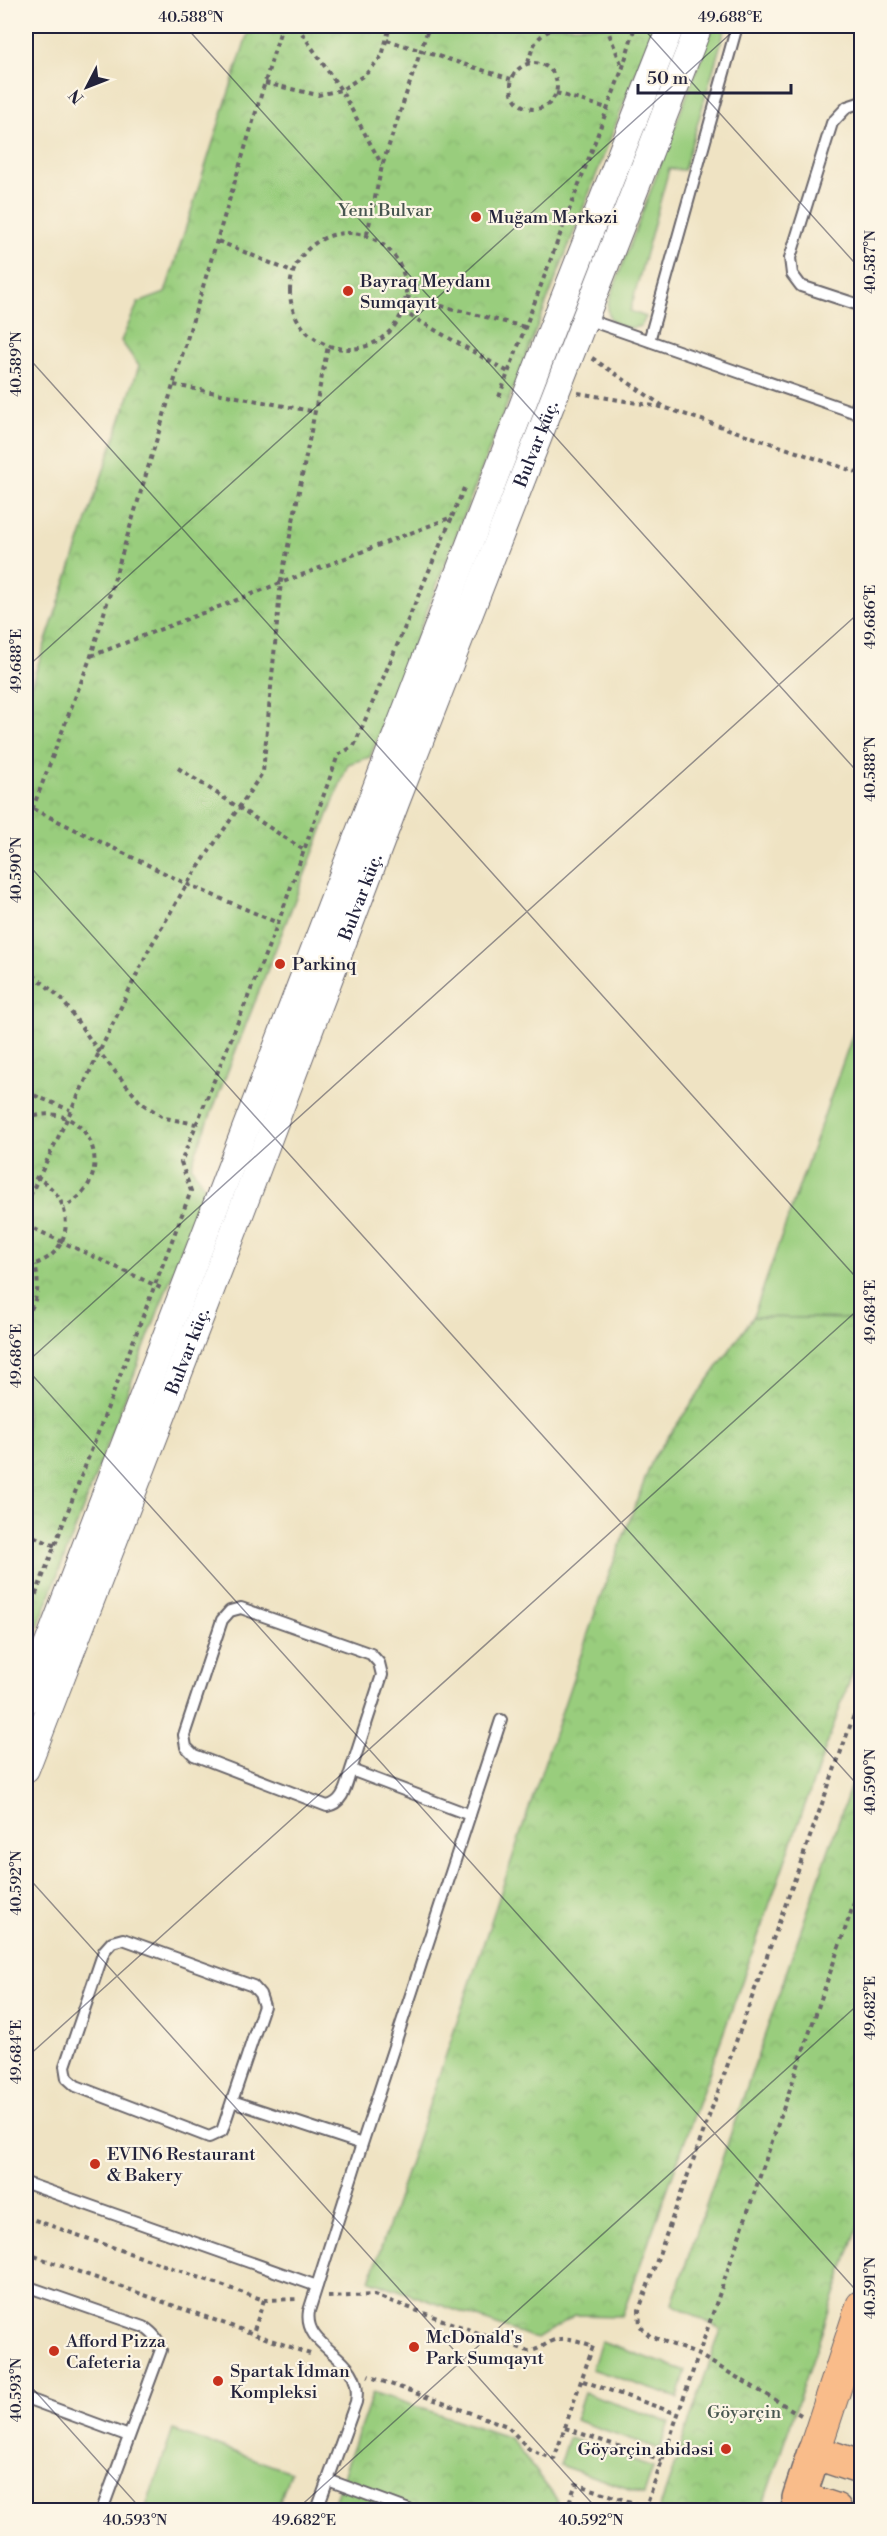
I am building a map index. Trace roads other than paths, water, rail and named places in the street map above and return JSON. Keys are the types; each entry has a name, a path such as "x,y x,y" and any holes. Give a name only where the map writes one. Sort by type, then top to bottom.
{"highway":[{"path":"836,2511 799,2498 814,2452 861,2468"}],"main road":[{"path":"814,2452 861,2306"}],"street":[{"path":"669,31 696,36"},
{"name":"Bulvar küç.","path":"26,1769 235,1228 533,380 669,31"},
{"name":"Bulvar küç.","path":"26,1701 210,1219 558,389 696,36"},
{"path":"210,1219 235,1228"}],"lane":[{"path":"649,341 737,26"},
{"path":"861,102 847,107 832,123 790,258 792,274 801,286 861,306"},
{"path":"586,319 858,414 861,390"},
{"path":"241,1608 371,1654 379,1663 382,1675 351,1770 340,1800 327,1806 194,1755 186,1747 184,1735 222,1620 230,1611 241,1608"},
{"path":"317,2511 356,2402 358,2390 355,2375 311,2331 308,2320 313,2298 501,1720"},
{"path":"351,1770 470,1815"},
{"path":"123,1939 253,1986 260,1995 264,2006 232,2102 222,2131 208,2137 75,2086 67,2078 65,2066 104,1951 111,1942 123,1939"},
{"path":"232,2102 362,2144"},
{"path":"26,2183 317,2286"},
{"path":"26,2286 144,2327 159,2341 160,2350 102,2511"},
{"path":"26,2398 129,2436"},
{"path":"328,2480 409,2511"}],"place":[{"name":"Muğam Mərkəzi","path":"476,217"},
{"name":"Bayraq Meydanı Sumqayıt","path":"348,291"},
{"name":"Parkinq","path":"280,964"},
{"name":"EVIN6 Restaurant & Bakery","path":"95,2164"},
{"name":"McDonald's Park Sumqayıt","path":"414,2347"},
{"name":"Afford Pizza Cafeteria","path":"54,2351"},
{"name":"Spartak İdman Kompleksi","path":"218,2381"},
{"name":"Göyərçin abidəsi","path":"726,2449"}],"park label":[{"name":"Yeni Bulvar","path":"385,210"},
{"name":"Göyərçin","path":"744,2412"}]}
